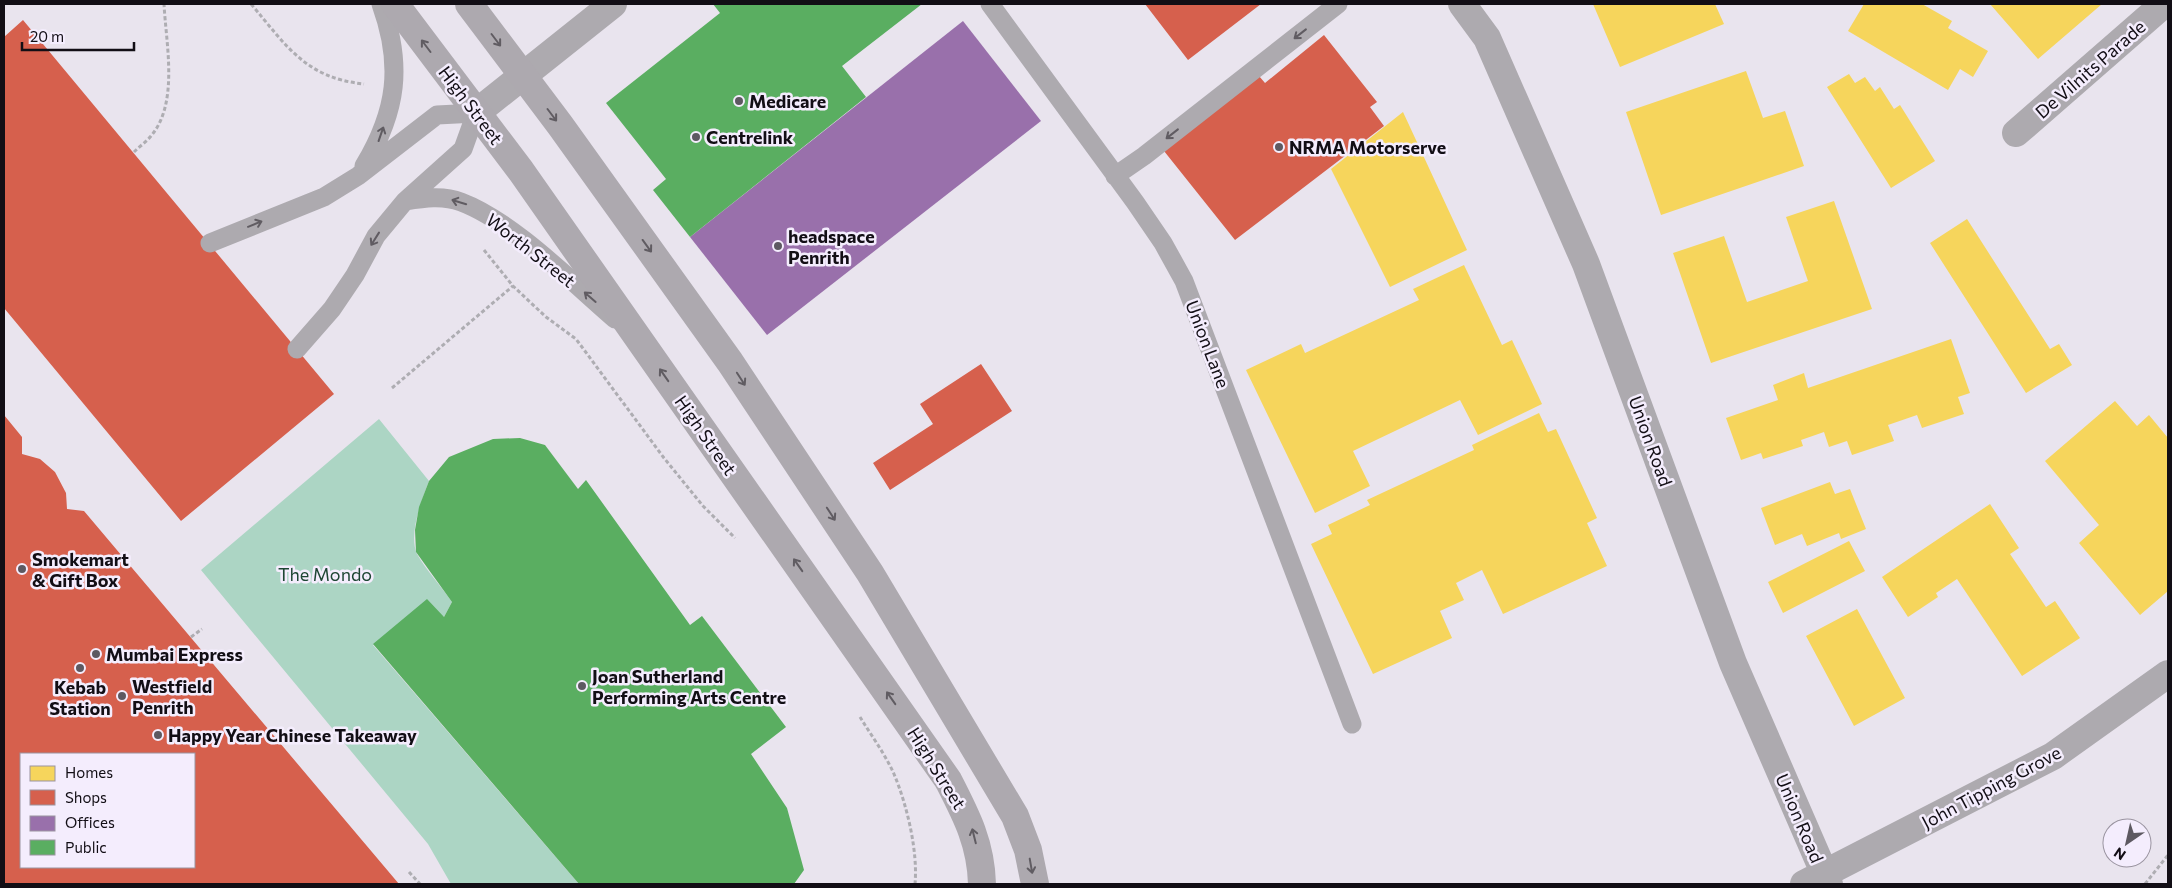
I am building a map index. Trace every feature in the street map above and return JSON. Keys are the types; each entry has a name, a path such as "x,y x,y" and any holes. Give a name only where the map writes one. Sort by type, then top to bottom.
{"main road":[{"name":"High Street","path":"394,4 512,159 948,780 970,823 981,866 982,884"},
{"path":"469,4 730,362 870,573 1015,816 1028,850 1035,884"}],"street":[{"path":"476,113 613,4"},
{"name":"Union Road","path":"1462,4 1487,38 1586,264 1734,663 1819,881"},
{"name":"De Vilnits Parade","path":"2016,133 2164,4"},
{"name":"John Tipping Grove","path":"1819,881 2053,756 2168,674"}],"lane":[{"path":"358,176 379,141 394,87 394,62 390,27 381,4"},
{"name":"Union Lane","path":"990,4 1163,243 1184,281 1352,724"},
{"path":"1115,176 1144,156 1338,4"},
{"path":"210,243 324,197 358,176 437,115 476,113 463,149 405,201 376,236 355,275 332,309 297,349"},
{"name":"Worth Street","path":"405,201 433,197 461,201 488,215 523,239 640,340"}],"path":[{"path":"134,152 152,136 164,112 169,88 164,4"},
{"path":"251,4 283,42 304,63 336,79 373,85"},
{"path":"483,241 484,249 513,286 546,317 576,339 664,458 703,506 735,539"},
{"path":"392,388 513,286"},
{"path":"191,637 202,629"},
{"path":"858,714 894,773 909,822 916,875 915,884"},
{"path":"2145,884 2168,855"},
{"path":"409,872 420,884"}],"green space":[{"name":"The Mondo","path":"379,419 429,481 417,517 414,537 415,546 417,554 452,602 444,617 419,607 373,645 579,884 451,884 428,844 201,570"}],"building: Homes":[{"path":"1593,4 1715,4 1724,24 1620,67"},
{"path":"1864,4 1922,4 1952,21 1948,28 1988,51 1973,77 1960,69 1948,90 1848,31"},
{"path":"1990,4 2102,4 2038,59"},
{"path":"1746,71 1763,118 1785,111 1804,166 1661,215 1626,112"},
{"path":"1849,74 1855,83 1865,77 1875,91 1880,87 1894,109 1900,105 1935,161 1891,188 1827,87"},
{"path":"1403,112 1467,250 1390,287 1331,169"},
{"path":"1834,201 1872,309 1711,363 1673,253 1724,236 1747,302 1808,281 1786,217"},
{"path":"1967,219 2050,349 2059,344 2072,365 2026,393 1930,243"},
{"path":"1464,265 1502,345 1512,340 1542,404 1478,435 1460,400 1353,451 1370,486 1315,513 1246,370 1301,344 1305,353 1419,300 1413,289"},
{"path":"1951,339 1970,393 1958,397 1964,414 1922,428 1917,415 1888,425 1894,441 1852,455 1847,441 1829,447 1824,432 1801,440 1803,446 1763,459 1761,453 1741,460 1726,418 1778,400 1773,385 1804,373 1808,388"},
{"path":"2115,401 2137,426 2149,415 2168,438 2168,591 2140,615 2079,543 2099,525 2045,461"},
{"path":"1539,413 1548,432 1556,429 1597,518 1587,523 1607,566 1503,614 1482,570 1456,583 1464,600 1440,611 1452,638 1373,674 1311,544 1332,534 1328,525 1370,505 1367,500 1474,450 1472,445"},
{"path":"1830,482 1835,494 1850,489 1866,529 1841,539 1839,533 1807,546 1802,534 1775,545 1761,508"},
{"path":"1990,504 2019,548 2010,554 2046,607 2055,601 2080,638 2022,676 1957,579 1936,593 1938,597 1908,617 1882,577"},
{"path":"1849,541 1865,571 1783,613 1768,582"},
{"path":"1857,609 1905,698 1854,726 1806,636"}],"building: Shops":[{"path":"1145,4 1261,4 1188,60"},
{"path":"23,20 334,394 181,521 4,308 4,37"},
{"path":"1324,35 1377,102 1370,107 1384,126 1235,240 1164,151 1259,76 1265,83"},
{"path":"981,364 1012,411 890,490 873,463 933,424 920,404"},
{"name":"Westfield Penrith","path":"4,415 22,437 22,454 40,459 55,472 66,493 67,509 84,511 399,884 4,884"}],"building: Offices":[{"path":"963,21 1041,121 767,335 690,237"}],"building: Public":[{"path":"713,4 922,4 842,66 866,97 690,237 653,190 666,179 606,103 720,13"},
{"name":"Joan Sutherland Performing Arts Centre","path":"520,438 545,445 578,489 586,480 690,625 702,616 786,727 751,754 787,808 804,870 794,884 579,884 373,644 427,599 444,617 452,602 416,552 415,530 419,507 429,481 449,457 493,439"}],"place":[{"name":"Medicare","path":"739,101"},
{"name":"Centrelink","path":"696,137"},
{"name":"NRMA Motorserve","path":"1279,147"},
{"name":"headspace Penrith","path":"778,246"},
{"name":"Smokemart & Gift Box","path":"22,569"},
{"name":"Mumbai Express","path":"96,654"},
{"name":"Kebab Station","path":"80,668"},
{"name":"Joan Sutherland Performing Arts Centre","path":"582,686"},
{"name":"Westfield Penrith","path":"122,696"},
{"name":"Happy Year Chinese Takeaway","path":"158,735"}]}
